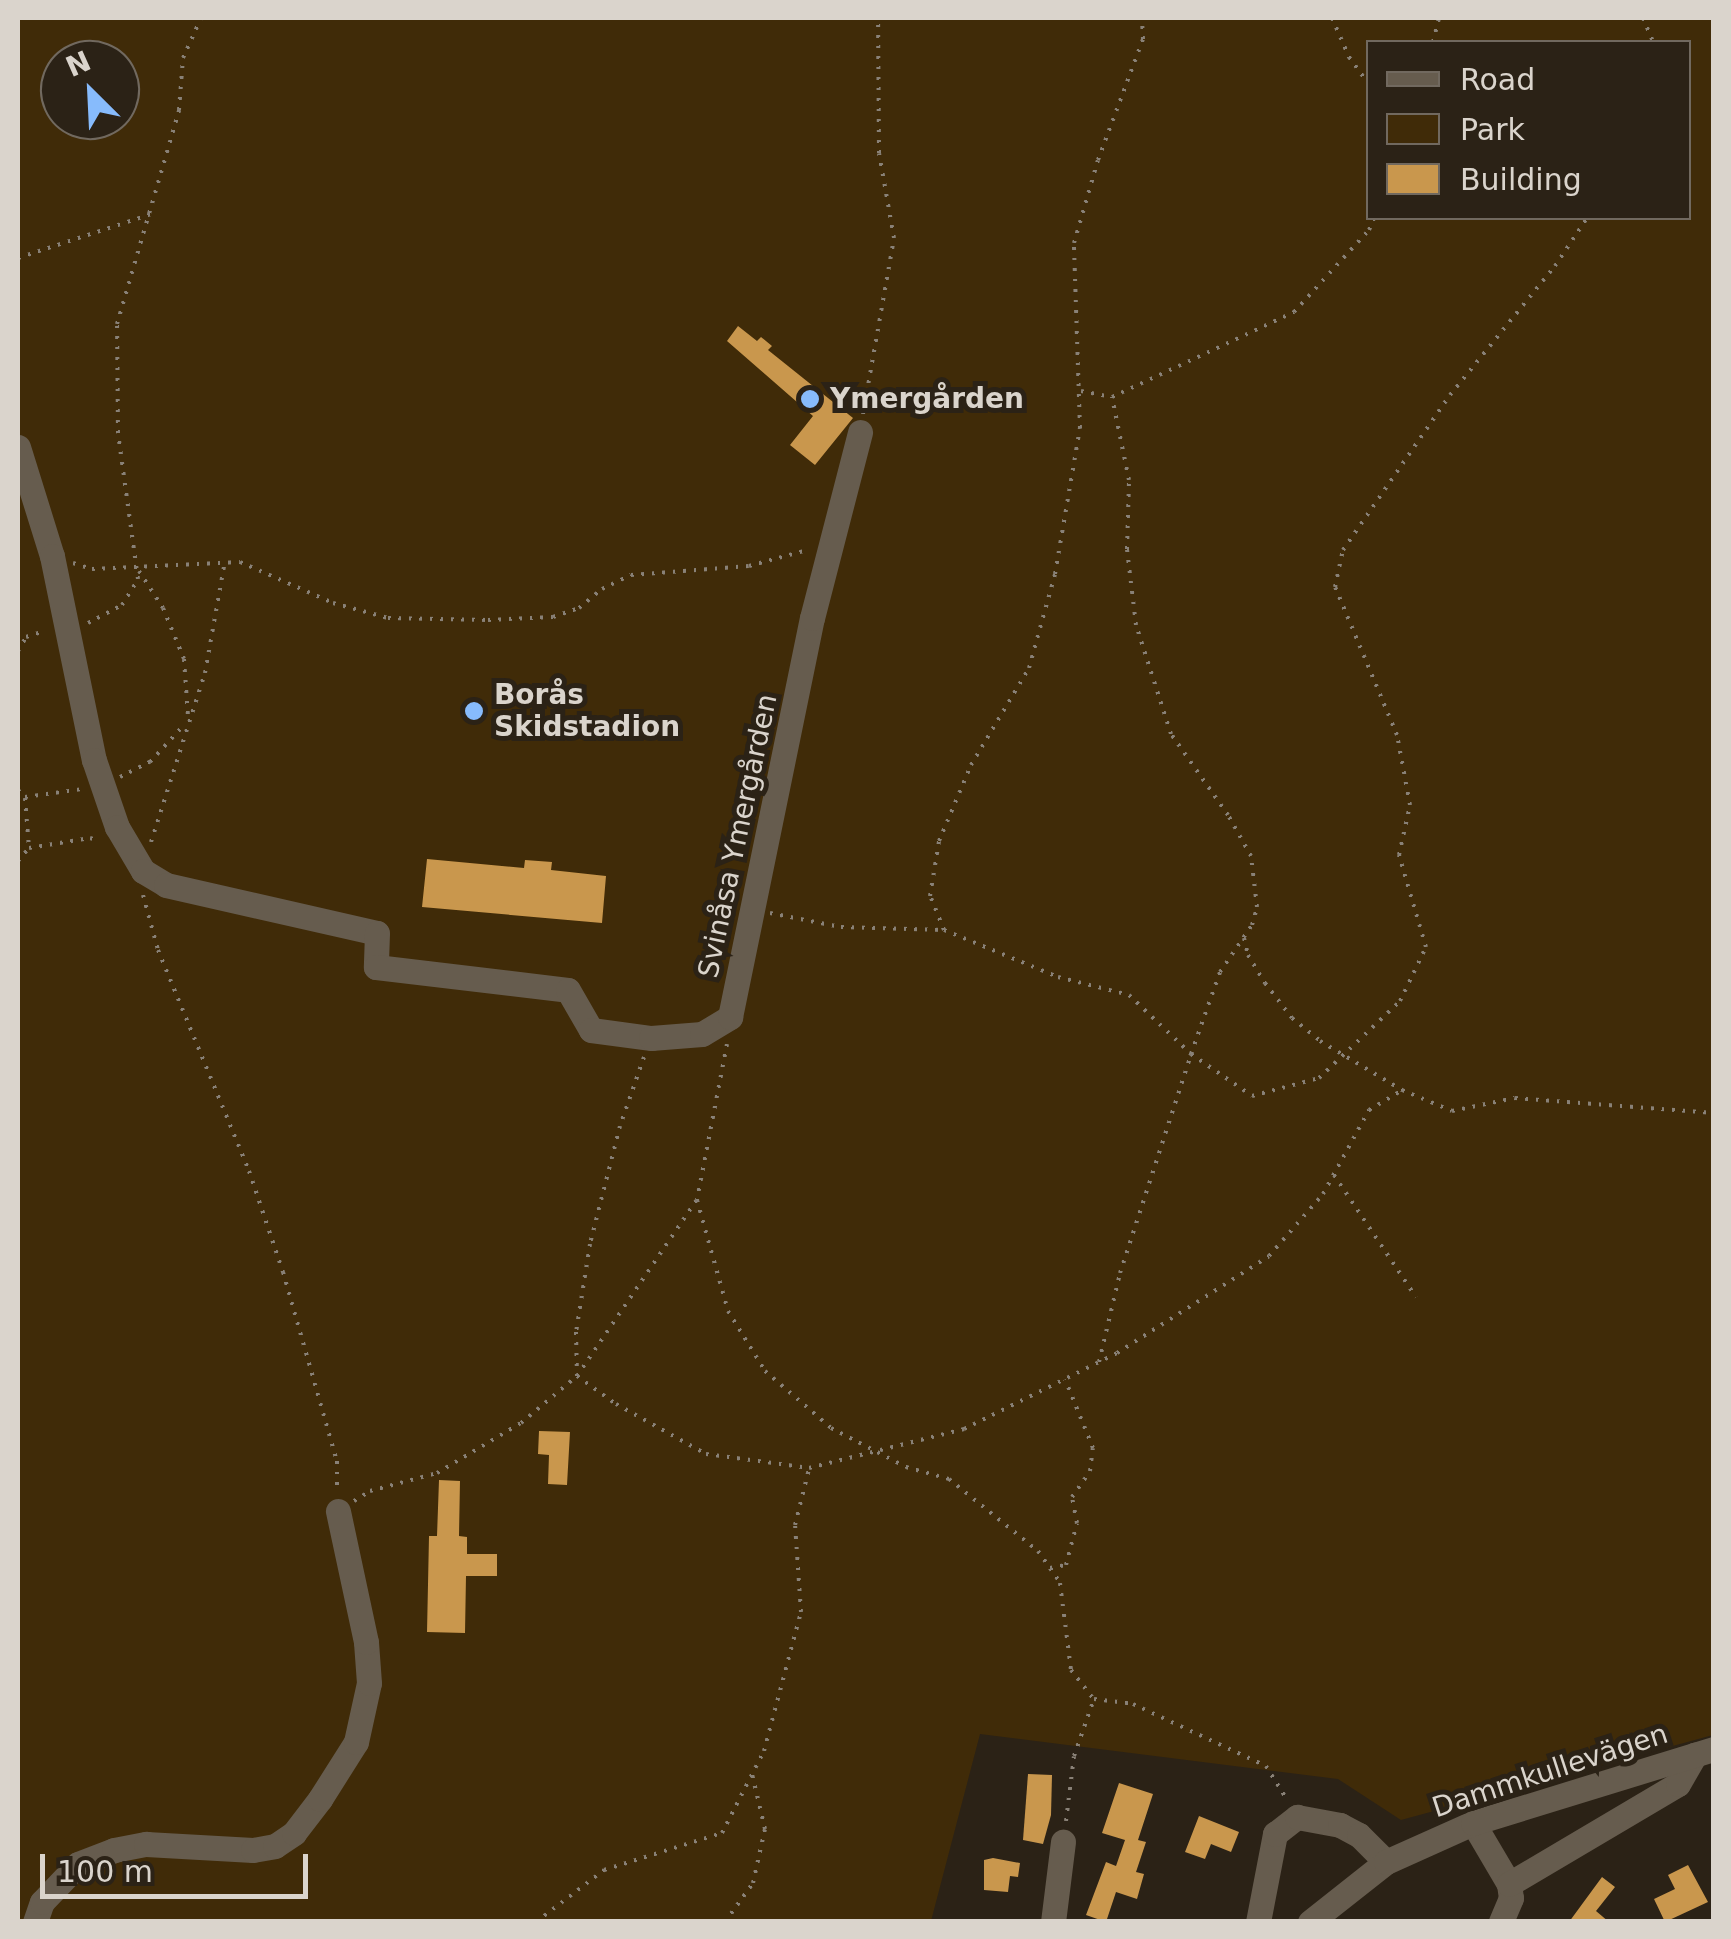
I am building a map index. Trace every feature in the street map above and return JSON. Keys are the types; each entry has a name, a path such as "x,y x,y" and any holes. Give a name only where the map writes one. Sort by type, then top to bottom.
{"street":[{"name":"Svinåsa Ymergården","path":"136,860 166,885 378,933 376,967 568,990 591,1030 650,1038 702,1034 730,1017 756,910 812,618 860,432"},
{"path":"18,447 52,556 94,760 136,860"},
{"path":"35,1922 42,1902 78,1864 114,1850 146,1844 253,1850 274,1846 294,1833 320,1799 356,1742 369,1683 366,1642 338,1511"},
{"path":"1509,1884 1678,1784 1704,1752"},
{"name":"Dammkullevägen","path":"1310,1922 1386,1862 1473,1823 1704,1752"},
{"path":"1258,1922 1276,1834 1297,1817 1340,1825 1359,1835 1386,1862"},
{"path":"1473,1823 1509,1884 1511,1898 1501,1922"},
{"path":"1053,1922 1063,1842"}],"path":[{"path":"88,623 122,605 138,580 118,433 117,324 179,110 184,58 200,18"},
{"path":"860,432 894,238 879,152 878,18"},
{"path":"944,930 930,896 939,840 971,765 1029,668 1055,574 1080,428 1074,244 1098,160 1143,39 1142,18"},
{"path":"1332,18 1349,57 1366,80"},
{"path":"18,258 151,214"},
{"path":"1081,391 1112,397 1294,312 1369,230 1373,220"},
{"path":"756,910 841,928 944,930 1058,977 1128,995 1190,1054 1252,1096 1319,1078 1400,1001 1426,948 1399,855 1410,805 1398,735 1335,586 1343,550 1450,395 1555,266 1587,220"},
{"path":"1100,1362 1120,1274 1190,1054 1220,972 1244,938 1257,907 1251,856 1228,815 1171,734 1136,625 1127,549 1129,480 1112,397"},
{"path":"52,556 92,569 240,562 333,603 388,618 488,620 552,617 578,608 602,590 631,576 749,566 818,547 831,549"},
{"path":"225,562 205,673 136,860 144,908 204,1068 250,1171 283,1272 337,1461 338,1511 370,1492 437,1473 522,1423 577,1376 698,1200 730,1017"},
{"path":"134,773 188,720 184,659 163,608 136,568"},
{"path":"18,633 26,637 46,631"},
{"path":"18,651 26,637"},
{"path":"18,790 25,797 29,848"},
{"path":"25,797 72,792"},
{"path":"18,861 29,848 90,838 136,860"},
{"path":"1244,938 1248,955 1292,1018 1320,1041 1402,1090 1452,1111 1515,1098 1552,1104 1714,1113"},
{"path":"577,1376 576,1332 590,1244 620,1126 650,1038"},
{"path":"577,1376 616,1404 706,1454 809,1468 964,1429 1100,1362 1268,1256 1323,1194 1369,1110 1402,1090"},
{"path":"1334,1174 1416,1297"},
{"path":"698,1200 728,1311 764,1371 831,1428 880,1450 906,1467 949,1480 1038,1550 1060,1583 1071,1670 1094,1699 1134,1704 1266,1766 1297,1817"},
{"path":"1050,1568 1066,1565 1077,1523 1072,1497 1090,1470 1093,1448 1065,1379"},
{"path":"536,1922 604,1870 722,1832 764,1751 801,1612 795,1525 809,1468"},
{"path":"1063,1842 1074,1756 1094,1699"},
{"path":"725,1922 753,1883 765,1829 752,1774"}],"green space":[{"path":"18,18 1713,18 1713,1735 1401,1820 1338,1779 980,1734 931,1921 18,1921"}],"building":[{"name":"Ymergården","path":"738,326 757,341 761,337 772,346 768,350 853,418 815,465 790,445 813,416 727,341"},
{"path":"427,859 524,868 525,860 552,862 551,870 606,876 602,923 422,907"},
{"path":"539,1431 570,1432 567,1485 548,1484 549,1455 538,1454"},
{"path":"439,1480 460,1481 459,1536 467,1537 467,1554 497,1554 497,1576 466,1576 465,1633 427,1632 429,1536 437,1536"},
{"path":"1028,1774 1052,1775 1051,1815 1043,1844 1023,1840"},
{"path":"1119,1783 1153,1794 1138,1840 1146,1842 1136,1872 1144,1874 1137,1899 1116,1892 1106,1922 1086,1915 1106,1862 1116,1866 1125,1840 1102,1833"},
{"path":"1199,1816 1239,1832 1231,1852 1211,1844 1205,1859 1185,1852"},
{"path":"984,1860 1020,1863 1018,1877 1010,1876 1008,1892 984,1890"},
{"path":"1688,1865 1708,1902 1665,1922 1654,1899 1675,1889 1668,1875"},
{"path":"1602,1877 1615,1887 1596,1911 1609,1922 1569,1922"}],"place":[{"name":"Ymergården","path":"810,399"},
{"name":"Borås Skidstadion","path":"474,711"}]}
